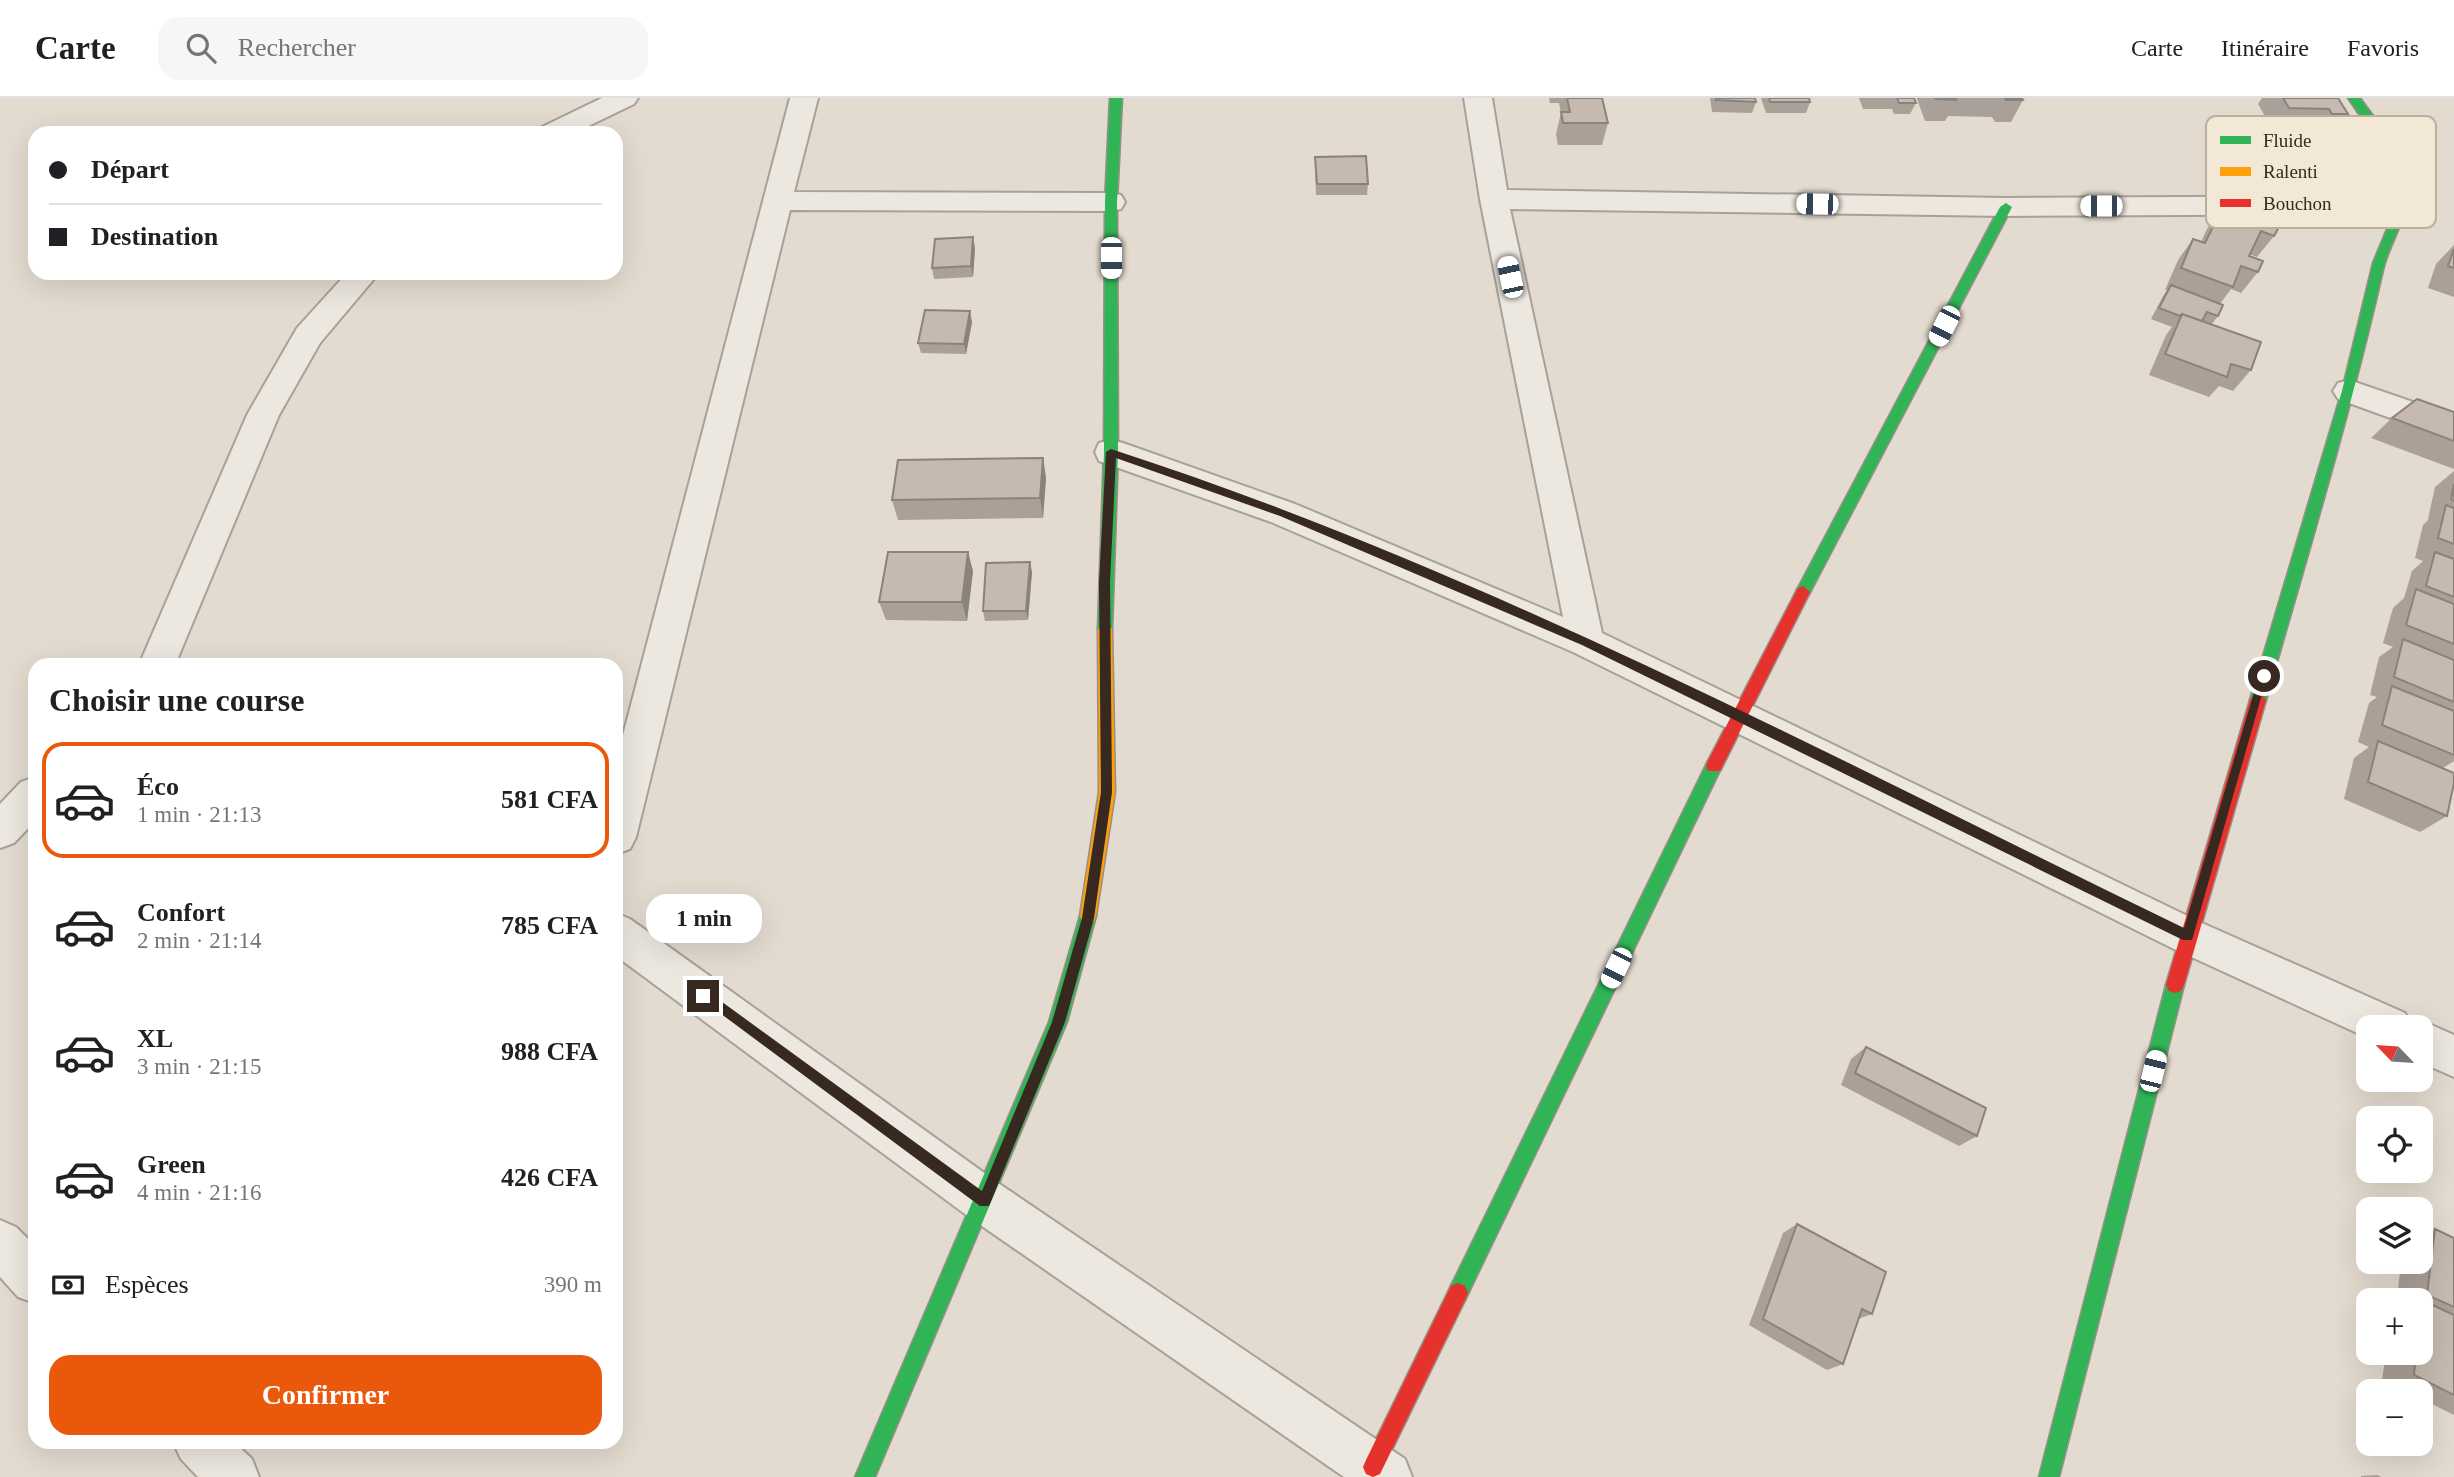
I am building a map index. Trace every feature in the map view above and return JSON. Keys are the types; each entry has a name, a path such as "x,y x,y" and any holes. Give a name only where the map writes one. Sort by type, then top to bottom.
{"street":[{"path":"566,126 624,98"},
{"path":"623,810 804,98"},
{"path":"865,1477 985,1201 1058,1022 1088,918 1107,792 1105,582 1111,452 1111,202 1116,98"},
{"path":"1478,98 1494,199 1586,642"},
{"path":"2354,98 2366,116"},
{"path":"1494,199 2006,207 2206,206"},
{"path":"778,201 1111,202"},
{"path":"623,937 985,1201 1380,1472 1737,719 2006,207"},
{"path":"2049,1477 2188,936 2349,391 2379,263 2393,228"},
{"path":"162,658 263,415 308,336 358,280"},
{"path":"2349,391 2454,429"},
{"path":"1111,452 1283,513 1586,642 1737,719 2188,936 2363,1015"},
{"path":"0,831 28,801"},
{"path":"2433,1047 2454,1056"},
{"path":"0,1243 28,1273"},
{"path":"205,1449 234,1477"}],"building":[{"path":"1567,98 1602,98 1608,123 1563,123 1561,112 1570,112"},
{"path":"1755,98 1756,102 1716,100"},
{"path":"1769,98 1809,98 1810,102 1770,102"},
{"path":"1897,98 1914,98 1916,103 1899,103"},
{"path":"2005,98 2022,98 2023,100 2006,100"},
{"path":"2283,98 2338,98 2348,114 2332,114 2329,109 2289,108"},
{"path":"1366,156 1368,184 1317,184 1315,157"},
{"path":"2212,228 2278,228 2274,236 2261,231 2249,256 2263,261 2258,272 2241,266 2233,287 2181,268 2193,239 2205,243"},
{"path":"973,237 971,266 932,268 935,239"},
{"path":"2454,249 2454,268 2448,266"},
{"path":"2171,285 2223,305 2218,316 2207,312 2202,321 2159,308"},
{"path":"925,310 970,311 964,344 918,343"},
{"path":"2182,314 2261,342 2251,370 2231,364 2227,377 2165,354"},
{"path":"2417,399 2454,412 2454,441 2392,418"},
{"path":"1043,458 1040,498 892,500 898,460"},
{"path":"2446,505 2454,508 2454,544 2438,538"},
{"path":"888,552 968,552 962,602 879,602"},
{"path":"2435,552 2454,559 2454,597 2426,586"},
{"path":"1030,562 1026,611 983,611 986,563"},
{"path":"2416,589 2454,604 2454,644 2406,625"},
{"path":"2403,639 2454,660 2454,702 2394,677"},
{"path":"2392,686 2454,711 2454,755 2382,725"},
{"path":"2378,741 2454,773 2447,816 2368,782"},
{"path":"1866,1047 1986,1108 1977,1136 1855,1073"},
{"path":"1797,1224 1886,1272 1872,1314 1862,1309 1843,1364 1763,1319"},
{"path":"2435,1229 2454,1238 2454,1307 2433,1298 2433,1288 2428,1288 2430,1274 2433,1274"},
{"path":"2433,1305 2454,1315 2454,1395 2433,1384 2433,1379 2422,1379 2414,1375 2415,1365 2433,1365"}],"traffic: fast":[{"path":"1105,629 1111,452 1111,202 1116,98"},
{"path":"2354,98 2366,116"},
{"path":"1803,592 2006,207"},
{"path":"2258,700 2349,391 2379,263 2393,228"},
{"path":"1458,1293 1714,766"},
{"path":"865,1477 1058,1022 1088,916"},
{"path":"2049,1477 2175,985"}],"traffic: slow":[{"path":"1088,916 1107,792 1105,629"}],"traffic: jam":[{"path":"1714,766 1803,592"},
{"path":"2175,985 2258,700"},
{"path":"1373,1467 1458,1293"}],"route":[{"path":"703,996 985,1201 1058,1022 1088,918 1107,792 1105,582 1111,452 1283,513 1586,642 1737,719 2188,936 2264,676"}]}
